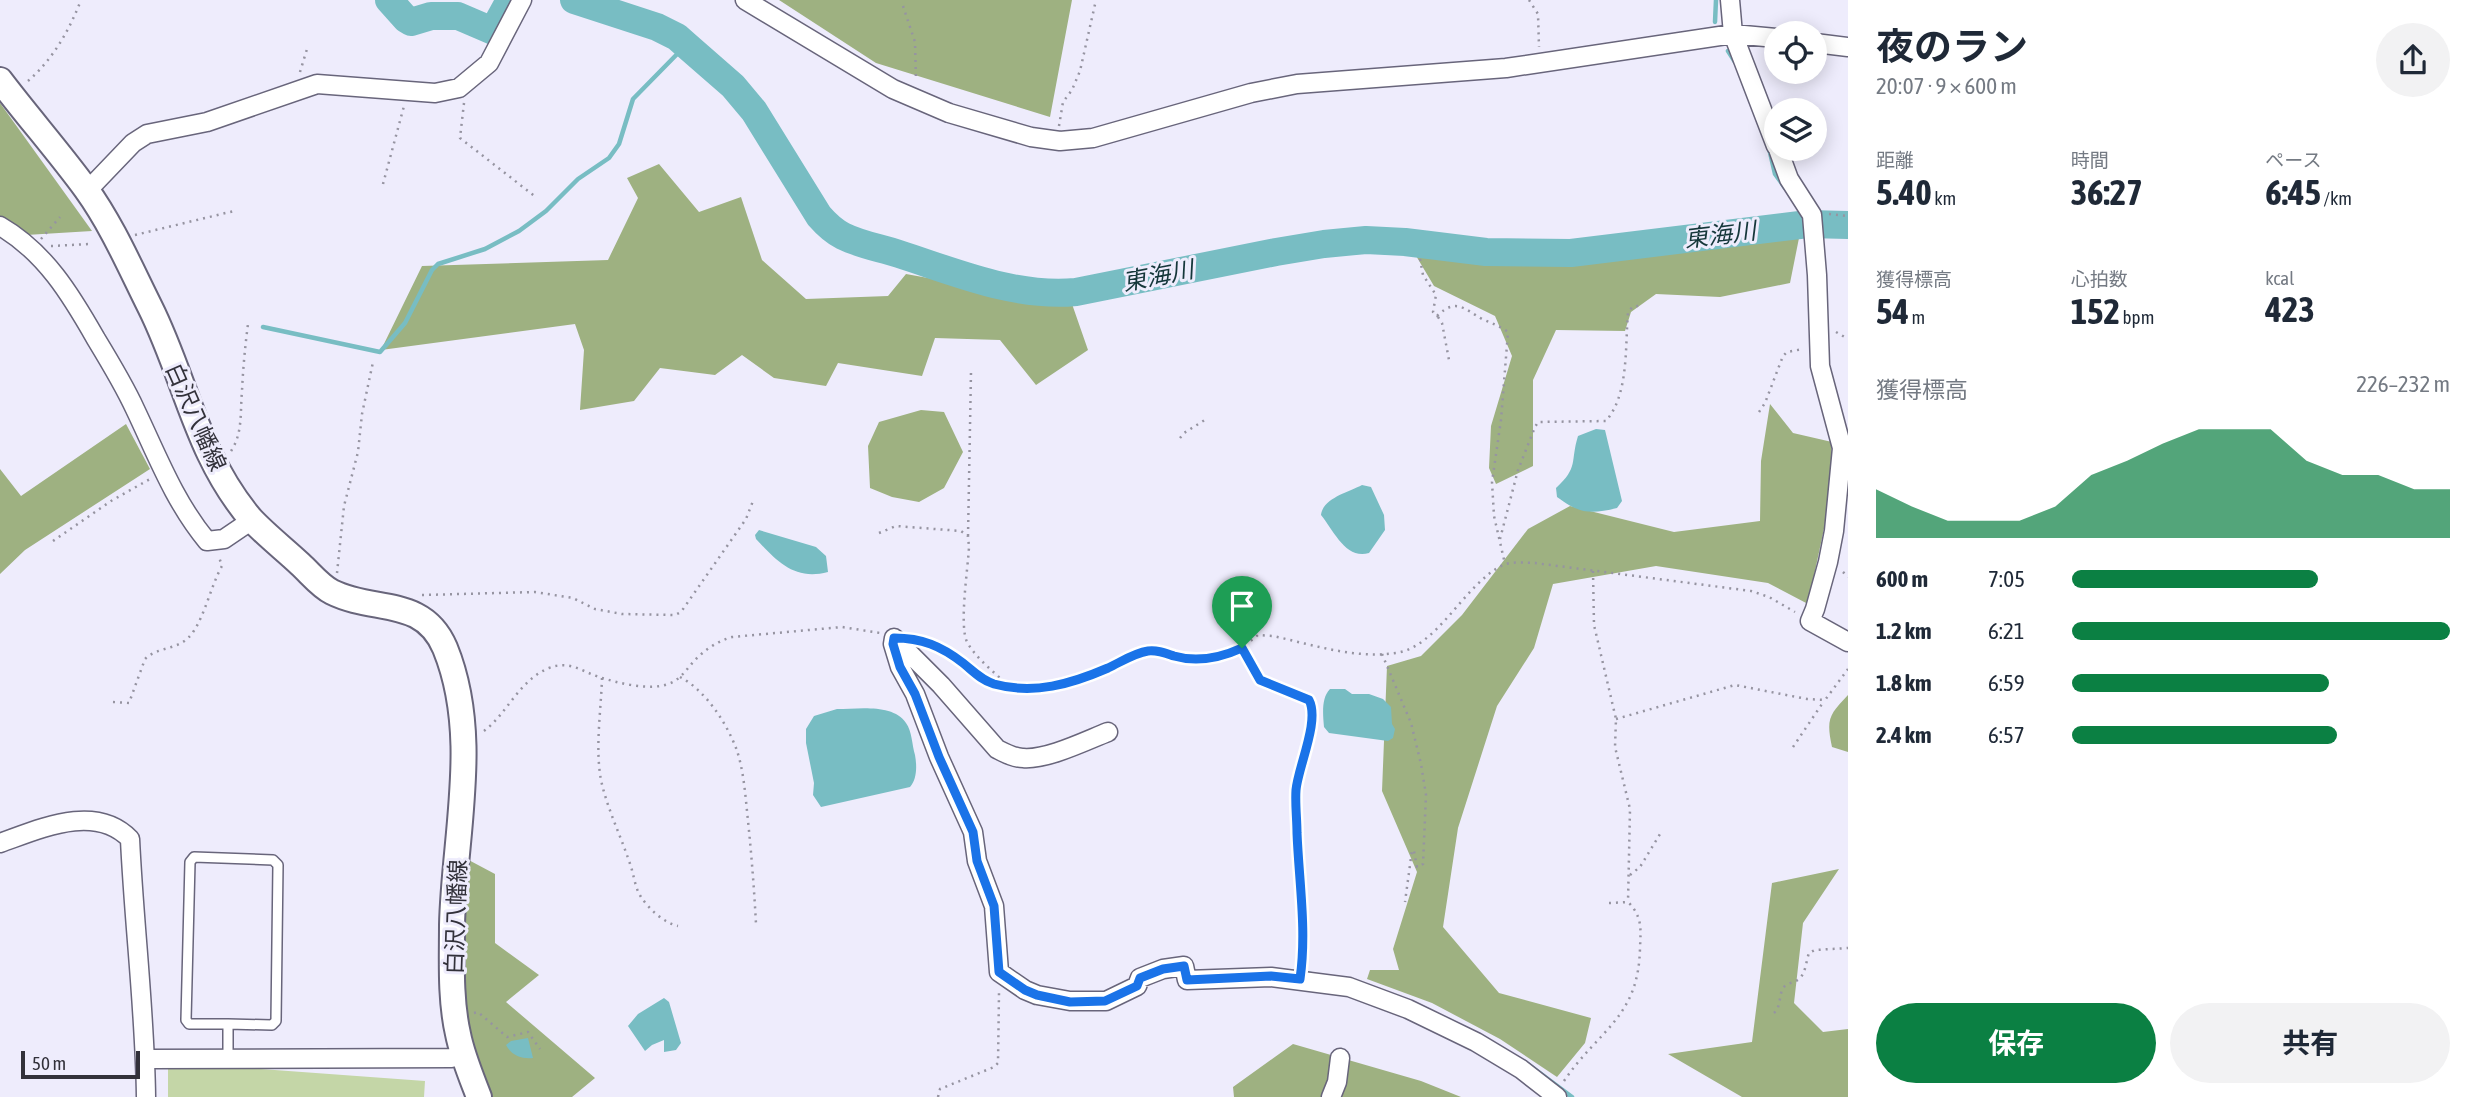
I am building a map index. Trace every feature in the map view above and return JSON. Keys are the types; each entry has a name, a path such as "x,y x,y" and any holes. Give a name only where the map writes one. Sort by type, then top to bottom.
{"main road":[{"name":"白沢八幡線","path":"6,88 87,191 117,242 152,311 199,433 215,466 252,520 328,590 351,600 411,611 426,620 445,647 452,671 463,738 461,820 452,922 453,999 461,1046 478,1097"}],"street":[{"path":"87,191 133,143 147,134 207,122 317,84 435,93 459,88 489,63 522,0"},
{"path":"745,0 893,89 915,99 949,113 1031,137 1060,141 1093,138 1251,93 1297,84 1506,68 1733,34 1764,37"},
{"path":"1730,0 1733,34 1764,114"},
{"path":"1827,44 1848,47"},
{"path":"1783,161 1790,179 1812,215 1820,366 1839,432 1842,462 1828,562 1810,621 1848,642"},
{"path":"0,226 35,248 68,292 119,378 163,473 190,522 207,541 224,539 252,520"},
{"path":"894,638 941,685 997,749 1010,755 1038,758 1108,732"},
{"path":"894,638 893,644 900,667 915,694 939,757 973,832 977,861 994,906 999,972 1025,990 1070,1002 1105,1001 1137,986 1140,978 1149,973 1184,966 1187,980 1271,976 1349,987 1408,1009 1476,1042 1521,1069 1556,1096"},
{"path":"0,844 51,825 98,820 120,828 130,839 133,910 146,1059 146,1097"},
{"path":"146,1059 451,1058 461,1046"},
{"path":"1331,1097 1337,1082 1340,1058"}],"lane":[{"path":"194,857 273,860 278,865 276,1021 272,1025 228,1024 189,1024 186,1020 190,862 194,857"},
{"path":"228,1024 229,1059"}],"path":[{"path":"6,88 40,71 69,29 81,0"},
{"path":"1060,141 1059,120 1063,102 1073,90 1080,71 1096,0"},
{"path":"1529,0 1538,14 1539,64"},
{"path":"903,6 915,42 915,99"},
{"path":"297,90 296,85 307,49"},
{"path":"459,88 464,103 460,138 537,198"},
{"path":"383,184 404,111 404,90"},
{"path":"117,242 153,230 234,211"},
{"path":"35,248 60,217"},
{"path":"35,248 90,244"},
{"path":"1420,259 1423,275 1436,295 1433,312 1442,323 1450,360"},
{"path":"1500,539 1518,470 1538,422 1606,421 1612,414 1622,384 1628,313 1632,307 1643,305"},
{"path":"1437,316 1447,307 1465,307 1508,332 1492,482 1494,516 1505,564"},
{"path":"215,466 233,449 241,423 248,324"},
{"path":"1759,412 1783,356 1787,352 1818,347"},
{"path":"328,590 337,580 344,506 358,453 362,414 373,362"},
{"path":"971,372 969,547 964,628 967,641 992,672 1009,687"},
{"path":"1180,438 1208,418"},
{"path":"53,541 111,500 163,473"},
{"path":"420,594 536,592 573,598 595,609 622,614 674,615 681,612 746,519 753,501"},
{"path":"878,533 896,526 961,531 968,536"},
{"path":"113,702 130,704 145,659 149,655 174,646 191,636 222,566 221,559 215,552 214,540"},
{"path":"463,738 478,735 488,728 509,701 534,677 549,668 572,665 602,678 637,685 660,686 673,682 706,650 732,637 842,627 881,633 894,638 914,638 942,648 981,679 1033,690 1046,689 1088,676 1147,651 1208,660 1242,648 1258,635 1347,653 1398,653 1412,648 1436,629 1482,579 1505,564 1535,563 1751,591 1769,597 1810,621"},
{"path":"1593,571 1594,625 1616,719 1615,747 1630,809 1628,902"},
{"path":"1242,648 1260,680 1304,696 1311,705 1308,746 1296,791 1297,861 1304,936 1300,979"},
{"path":"1382,654 1411,723 1426,795 1423,864 1417,867 1412,850 1405,902"},
{"path":"1793,747 1848,669"},
{"path":"680,677 693,685 705,698 736,748 754,871 756,924"},
{"path":"602,678 601,780 610,811 631,865 637,890 659,916 678,926"},
{"path":"1616,719 1735,685 1825,700"},
{"path":"1630,874 1640,867 1660,834"},
{"path":"1556,1096 1580,1058 1614,1023 1632,996 1640,965 1641,927 1637,911 1628,902 1609,903"},
{"path":"1774,1013 1779,1008 1783,988 1800,979 1803,974 1809,953 1815,950 1848,948"},
{"path":"938,1097 940,1088 998,1063 999,972"},
{"path":"461,1046 463,1034 474,1013 478,1012 507,1037 528,1032 540,1049"}],"green space":[{"path":"779,0 1072,0 1050,117 876,63"},
{"path":"0,103 92,231 26,235 0,217"},
{"path":"659,164 699,212 741,197 762,260 806,299 888,296 906,274 1072,304 1088,350 1036,385 1000,340 935,338 922,376 838,363 826,386 774,378 742,355 715,375 660,368 634,401 580,410 584,350 575,324 381,350 422,266 608,260 638,198 627,178"},
{"path":"1800,233 1790,283 1720,297 1656,294 1631,312 1625,331 1556,330 1533,380 1533,466 1496,484 1489,468 1491,426 1512,356 1495,316 1434,286 1412,249 1498,260 1550,262 1644,254"},
{"path":"1770,404 1793,433 1832,442 1829,505 1808,604 1768,583 1656,566 1553,584 1534,648 1497,706 1458,828 1443,927 1499,993 1591,1018 1585,1043 1557,1077 1500,1039 1432,1003 1367,979 1370,970 1399,970 1393,949 1417,872 1382,791 1387,666 1421,656 1462,615 1528,529 1570,506 1674,532 1760,521 1761,461"},
{"path":"921,410 944,412 963,452 944,488 919,502 892,497 870,488 868,446 879,422"},
{"path":"126,424 150,469 25,550 0,574 0,469 21,496"},
{"path":"1848,695 1848,752 1832,747 1829,724 1833,713"},
{"path":"463,857 495,874 495,943 539,975 506,1002 595,1078 572,1097 485,1097 464,1032"},
{"path":"1839,869 1803,923 1794,1003 1823,1032 1848,1029 1848,1097 1742,1097 1668,1054 1752,1042 1772,883"},
{"path":"1293,1044 1421,1081 1461,1097 1234,1097 1233,1087"},
{"path":"168,1069 261,1069 425,1081 424,1097 168,1097"}],"water":[{"path":"1596,429 1605,430 1622,501 1617,508 1592,512 1578,509 1557,497 1556,488 1571,469 1578,436"},
{"path":"1362,485 1371,487 1384,515 1385,530 1369,553 1361,554 1341,543 1321,515 1331,500"},
{"path":"759,530 816,547 826,556 828,572 805,574 787,567 756,539 755,535"},
{"path":"1330,689 1345,689 1352,694 1369,694 1383,699 1391,707 1395,729 1393,738 1388,741 1329,733 1324,727 1323,712 1325,697"},
{"path":"837,709 884,710 893,712 906,723 916,759 915,776 910,787 821,807 813,795 814,783 806,729 814,716"},
{"path":"664,998 669,1002 681,1043 676,1050 664,1052 664,1040 645,1051 628,1026 638,1014"},
{"path":"528,1038 533,1058 518,1056 506,1045 511,1041"}],"waterway":[{"name":"東海川","path":"389,0 411,22 431,16 458,16 493,31 510,0"},
{"name":"東海川","path":"574,0 657,27 677,37 733,86 754,111 819,216 836,232 864,244 964,276 1008,287 1053,293 1076,292 1276,252 1366,240 1486,252 1571,253 1808,224 1848,225"},
{"path":"1715,22 1716,0"},
{"path":"263,327 380,352 405,323 432,270 438,264 485,249 519,231 546,211 578,179 609,158 619,144 633,99 686,45"},
{"path":"1728,51 1735,62"},
{"path":"1772,161 1775,174 1785,188"},
{"path":"1275,970 1311,974"},
{"path":"1525,1062 1572,1097"}],"route":[{"path":"894,638 914,638 942,648 981,679 993,684 1033,690 1046,689 1088,676 1147,651 1208,660 1242,648 1260,680 1304,696 1311,705 1308,746 1296,791 1297,861 1304,936 1300,979 1271,976 1187,980 1184,966 1149,973 1140,978 1137,986 1105,1001 1070,1002 1025,990 999,972 994,906 977,861 973,832 939,757 915,694 900,667 893,644 894,638"}]}
